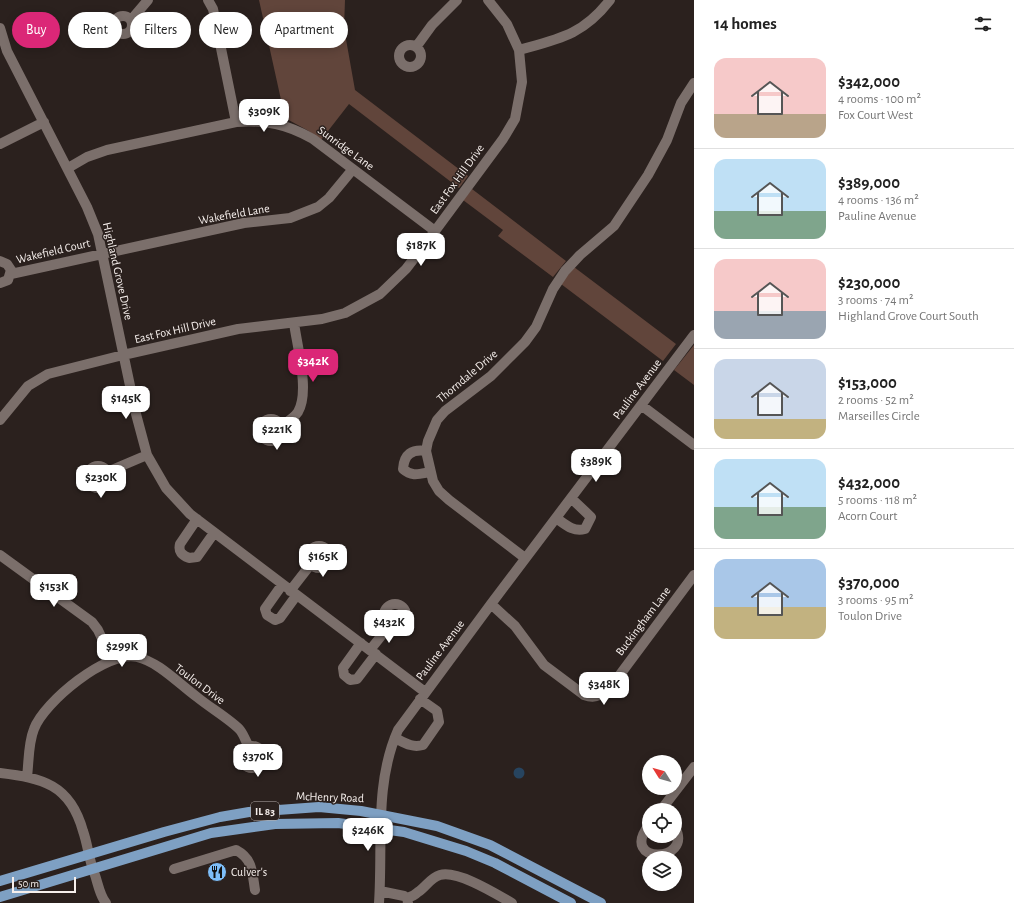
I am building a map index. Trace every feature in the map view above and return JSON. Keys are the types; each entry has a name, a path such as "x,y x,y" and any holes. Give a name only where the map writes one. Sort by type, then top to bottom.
{"main road":[{"name":"McHenry Road","path":"0,881 171,830 220,817 249,812 319,807 381,814 437,826 490,845 601,903"},
{"name":"IL 83","path":"0,898 211,833 244,827 274,824 338,823 404,832 466,851 495,863 571,903"}],"street":[{"path":"138,12 148,0"},
{"path":"208,0 213,9 236,122"},
{"path":"416,46 432,25 457,0"},
{"name":"East Fox Hill Drive","path":"1,416 28,386 48,374 123,354 238,329 322,319 345,313 380,294 406,268 435,231 503,139 515,119 522,82 519,50 507,24 488,0"},
{"path":"519,50 562,38 574,33 591,21 610,0"},
{"name":"Highland Grove Drive","path":"1,33 7,51 68,168 98,234 136,414 147,455 166,488 197,520 373,652 423,695 438,711 439,722 423,745 410,745 395,738"},
{"name":"Thorndale Drive","path":"525,558 439,491 430,472 426,451 432,428 444,411 491,376 525,342 536,328 553,289 565,271 618,220 648,175 667,140 681,103 694,83"},
{"name":"Sunridge Lane","path":"68,168 87,157 107,150 236,122 255,121 296,129 353,169 435,231"},
{"path":"0,144 44,122"},
{"name":"Wakefield Lane","path":"102,253 244,223 290,218 308,212 318,208 330,198 353,169"},
{"name":"Wakefield Court","path":"11,274 102,253"},
{"name":"Wakefield Court","path":"0,261 7,264 11,274 8,280 0,283"},
{"path":"281,426 298,412 303,393 294,323"},
{"name":"Pauline Avenue","path":"380,903 380,829 387,765 395,738 407,716 694,335"},
{"path":"641,405 694,445"},
{"path":"426,451 419,450 410,452 404,459 403,468 408,473 415,475 430,472"},
{"path":"107,472 147,455"},
{"path":"556,518 571,529 585,529 591,517 571,498"},
{"path":"197,520 180,544 180,553 189,558 197,557 214,532"},
{"path":"0,555 92,622 98,630 112,660"},
{"path":"282,585 266,606 266,612 269,617 275,620 280,618 311,564"},
{"name":"Buckingham Lane","path":"491,604 515,626 544,665 584,695 592,698 601,696 613,684 694,575"},
{"path":"361,643 343,668 344,675 350,680 357,679 390,625"},
{"name":"Toulon Drive","path":"27,777 30,744 34,728 40,718 57,698 100,665 125,656 136,657 152,664 241,731 249,747"},
{"path":"666,803 694,767"},
{"path":"0,774 27,777 48,782 60,791 71,804 83,829 92,869 106,903"},
{"path":"643,843 648,852 659,856 666,855 675,848 677,843"},
{"path":"174,869 236,850 245,855 251,865 255,890"},
{"path":"380,892 408,901 429,881 440,875 451,875 486,889 512,903"}],"shaded area":[{"path":"259,0 345,0 345,12 262,12"},
{"path":"270,48 348,48 355,90 468,176 459,188 349,104 321,140 307,130 285,118"},
{"path":"472,189 566,261 553,277 498,236 503,230 463,200"},
{"path":"574,267 676,344 663,361 561,284"},
{"path":"694,345 694,385 674,370"}],"water":[{"path":"517,768 521,768 523,769 523,777 517,778 514,775 514,771"}],"place":[{"name":"Culver's","path":"217,872"}]}
